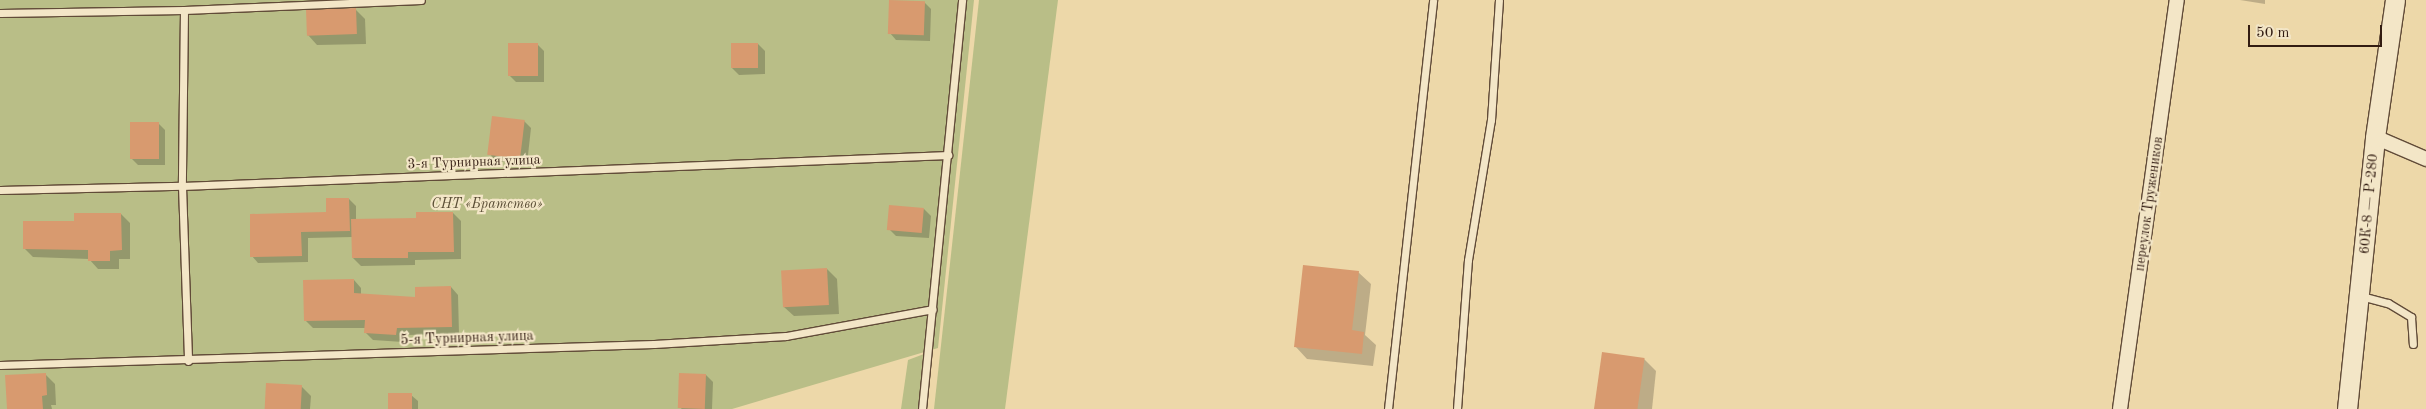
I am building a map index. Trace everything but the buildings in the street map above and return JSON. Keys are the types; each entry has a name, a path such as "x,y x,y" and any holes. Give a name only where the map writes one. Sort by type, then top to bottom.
{"street":[{"name":"переулок Тружеников","path":"2120,409 2177,0"},
{"name":"60К-8 — Р-280","path":"2347,409 2375,137 2395,0"},
{"path":"2375,137 2426,159"}],"lane":[{"path":"0,13 184,10 421,0"},
{"path":"922,409 962,0"},
{"path":"1388,409 1433,0"},
{"path":"1457,409 1468,260 1491,120 1500,0"},
{"path":"184,10 182,186 188,361"},
{"name":"3-я Турнирная улица","path":"0,190 182,186 948,155"},
{"path":"2360,296 2388,303 2411,318 2413,344"},
{"name":"5-я Турнирная улица","path":"0,365 188,361 654,344 786,336 933,309"}],"green space":[{"name":"СНТ «Братство»","path":"0,0 974,0 938,348 732,409 0,409"},
{"path":"979,0 1058,0 1005,409 934,409"},
{"path":"924,354 918,409 901,409 908,360"}]}
